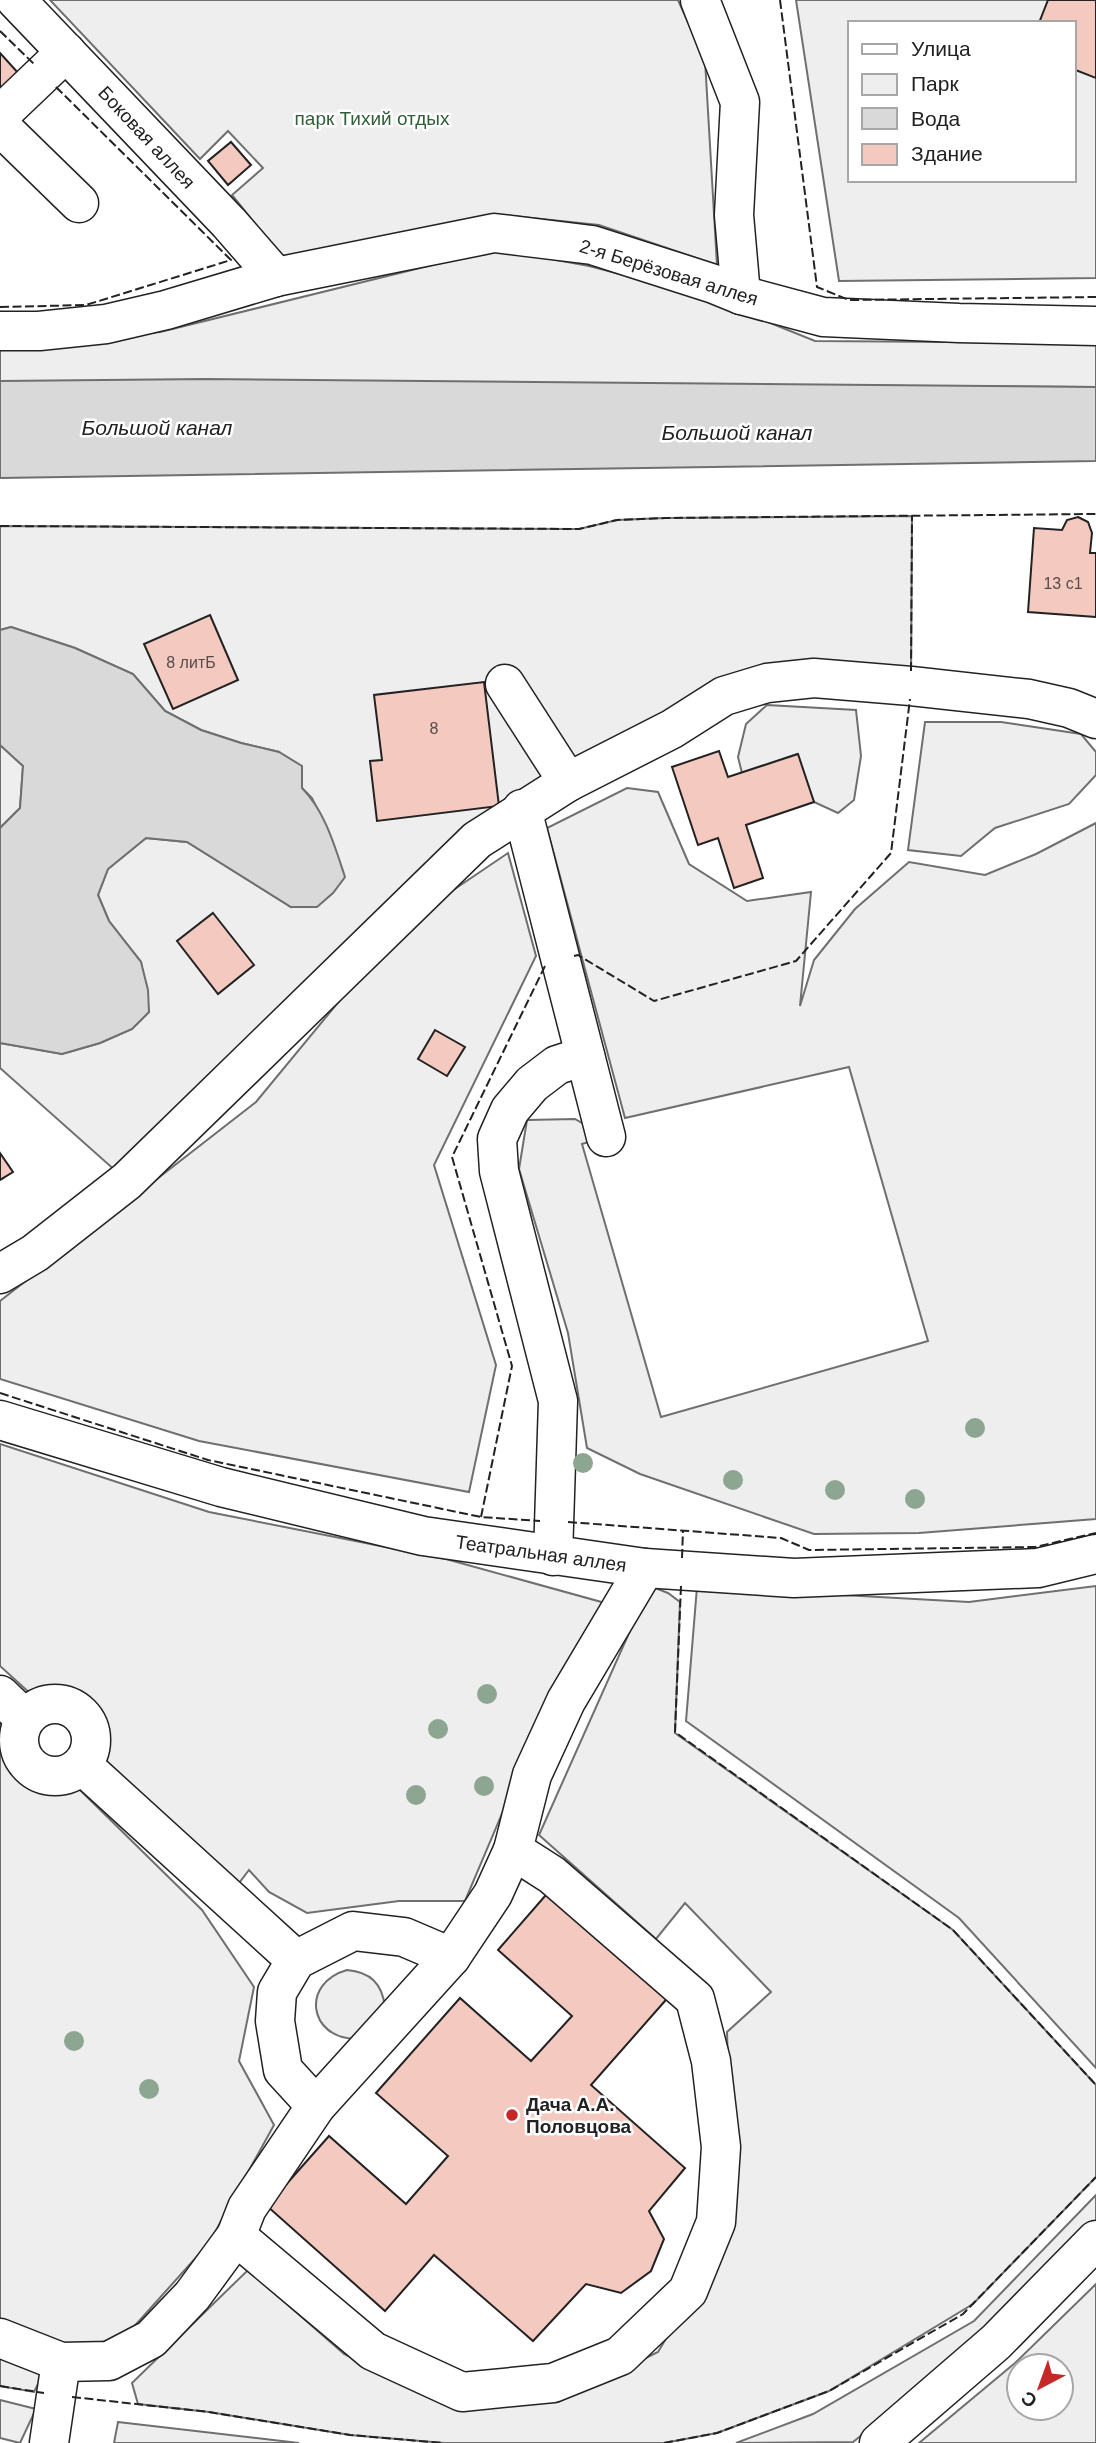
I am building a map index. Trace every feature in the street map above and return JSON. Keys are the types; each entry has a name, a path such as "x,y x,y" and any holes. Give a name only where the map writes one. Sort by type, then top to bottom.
{"street":[{"name":"Боковая аллея","path":"16,0 229,223 276,277"},
{"path":"700,0 740,102 734,215 741,295"},
{"path":"0,115 66,52"},
{"path":"0,126 79,204"},
{"name":"2-я Берёзовая аллея","path":"0,331 39,331 106,324 166,310 276,277 494,233 592,245 741,295 823,317 1096,326"},
{"path":"0,1275 35,1252 127,1181 477,840 568,782 672,729 724,696 779,682 814,678 1029,699 1069,708 1096,719"},
{"path":"505,684 568,782"},
{"path":"522,809 606,1137"},
{"path":"552,1556 558,1401 499,1171 497,1139 510,1110 532,1084 557,1065 585,1056"},
{"name":"Театральная аллея","path":"0,1420 220,1487 423,1536 645,1568 794,1578 1038,1568 1096,1554"},
{"path":"0,2338 61,2362 109,2361 151,2339 192,2296 236,2236 247,2208 316,2106 451,1957 493,1894 513,1850 532,1775 561,1714 645,1568"},
{"path":"12,1707 19,1730 21,1754 27,1765 49,1776 72,1773 82,1765 296,1960"},
{"path":"236,2236 373,2351 462,2392 552,2383 620,2356 688,2291 716,2222 721,2147 711,2061 695,1999 552,1875 513,1850"},
{"path":"316,2106 284,2070 275,2021 277,1992 296,1960 353,1931 404,1937 451,1957"},
{"path":"879,2443 996,2342 1096,2240"},
{"path":"48,2443 61,2362"}],"green space":[{"name":"парк Тихий отдых","path":"50,0 678,0 705,60 717,265 599,225 493,214 282,257 232,195 263,168 228,131 200,159"},
{"path":"796,0 1096,0 1096,278 839,281"},
{"path":"497,249 589,266 701,295 815,341 1096,343 1096,387 0,381 0,346 160,332"},
{"path":"912,516 911,686 814,678 568,782 127,1181 0,1068 0,1043 62,1054 100,1043 132,1029 149,1012 141,962 109,921 98,895 108,869 146,838 187,842 291,907 330,836 312,798 302,788 301,778 279,752 201,730 165,711 133,674 75,648 11,627 0,630 0,526 579,529 617,520 665,518"},
{"path":"767,705 856,710 861,756 854,800 838,813 814,802 797,754 742,773 738,757 746,724"},
{"path":"925,722 1001,722 1081,734 1096,752 1096,775 1069,804 995,828 961,856 908,850"},
{"path":"0,745 23,766 20,808 0,828"},
{"path":"627,788 658,792 689,864 747,901 811,892 800,1006 814,960 855,909 909,862 985,875 1036,854 1096,823 1096,1519 919,1533 814,1534 640,1474 587,1448 568,1333 519,1169 527,1120 575,1119 606,1137 582,1144 661,1417 928,1341 849,1067 625,1118 547,828"},
{"path":"508,853 536,956 434,1165 496,1365 469,1492 199,1441 0,1379 0,1301 256,1102 350,988 446,895"},
{"path":"0,1444 209,1512 446,1559 605,1603 534,1738 465,1901 399,1901 307,1913 269,1892 249,1870 239,1883 100,1758 101,1727 81,1695 33,1696 0,1666"},
{"path":"650,1586 668,1593 680,1602 675,1733 953,1930 1096,2085 1096,2177 973,2304 829,2391 717,2433 664,2443 444,2443 350,2435 209,2412 138,2404 132,2383 248,2270 344,2354 448,2404 558,2402 658,2352 733,2227 727,2032 771,1992 685,1903 656,1939 539,1835"},
{"path":"1096,1586 1096,2068 959,1918 686,1721 697,1587 969,1602"},
{"path":"0,1720 5,1725 11,1761 30,1789 80,1790 202,1910 254,1987 239,2061 274,2125 209,2243 122,2340 57,2346 34,2392 0,2386"},
{"path":"347,1970 362,1973 374,1980 381,1991 385,2007 356,2039 328,2030 316,2009 322,1986 332,1977"},
{"path":"1096,2195 1096,2222 983,2339 853,2442 736,2443 813,2414 974,2321"},
{"path":"1096,2284 1096,2443 919,2443 1005,2371 1005,2422 1075,2422 1075,2352 1026,2352"},
{"path":"0,2400 36,2409 20,2443 0,2438"},
{"path":"118,2422 299,2443 114,2443"}],"water":[{"name":"Большой канал","path":"206,379 1096,387 1096,461 0,478 0,381"},
{"path":"11,627 75,648 133,674 165,711 201,730 279,752 302,766 302,788 323,818 345,877 333,893 317,907 291,907 187,842 146,838 108,869 98,895 109,921 141,962 148,990 149,1012 132,1029 100,1043 62,1054 0,1043 0,828 20,808 23,766 0,745 0,630"}],"building":[{"path":"1048,0 1096,0 1096,78 1075,70 1075,21 1040,21"},
{"path":"0,53 20,75 0,95"},
{"path":"231,142 251,165 228,185 208,161"},
{"path":"1078,517 1088,522 1092,533 1090,553 1096,553 1096,617 1028,612 1034,528 1062,530 1067,520"},
{"path":"210,615 238,680 173,709 144,644"},
{"path":"484,682 499,806 377,821 370,761 382,760 374,695"},
{"path":"719,751 728,777 798,754 814,802 746,825 763,878 734,888 718,838 698,845 672,767"},
{"path":"213,913 254,965 218,994 177,941"},
{"path":"435,1030 465,1047 447,1076 418,1059"},
{"path":"0,1153 13,1172 0,1180"},
{"name":"Дача А.А. Половцова","path":"552,1888 672,1993 591,2085 685,2168 649,2211 664,2239 651,2271 621,2293 586,2284 533,2341 434,2255 385,2311 267,2206 329,2136 406,2204 448,2156 376,2093 460,1998 531,2061 572,2016 498,1950"}],"fence":[{"path":"780,0 817,287 849,300 1096,297"},
{"path":"0,31 35,65"},
{"path":"0,307 86,305 231,260 54,85"},
{"path":"0,526 579,529 617,520 665,518 1096,514"},
{"path":"911,671 912,516"},
{"path":"574,956 578,955 654,1001 796,961 891,853 910,699"},
{"path":"481,1517 512,1366 452,1157 545,966"},
{"path":"0,1393 208,1460 481,1517 540,1521"},
{"path":"568,1522 781,1538 809,1550 1035,1547 1096,1533"},
{"path":"682,1558 683,1530"},
{"path":"681,1586 675,1732 953,1930 1096,2085"},
{"path":"664,2443 717,2433 829,2391 963,2314 1096,2177"},
{"path":"0,2386 44,2393"},
{"path":"72,2397 209,2412 350,2435 443,2443"}],"place":[{"name":"Дача А.А. Половцова","path":"512,2115"}]}
